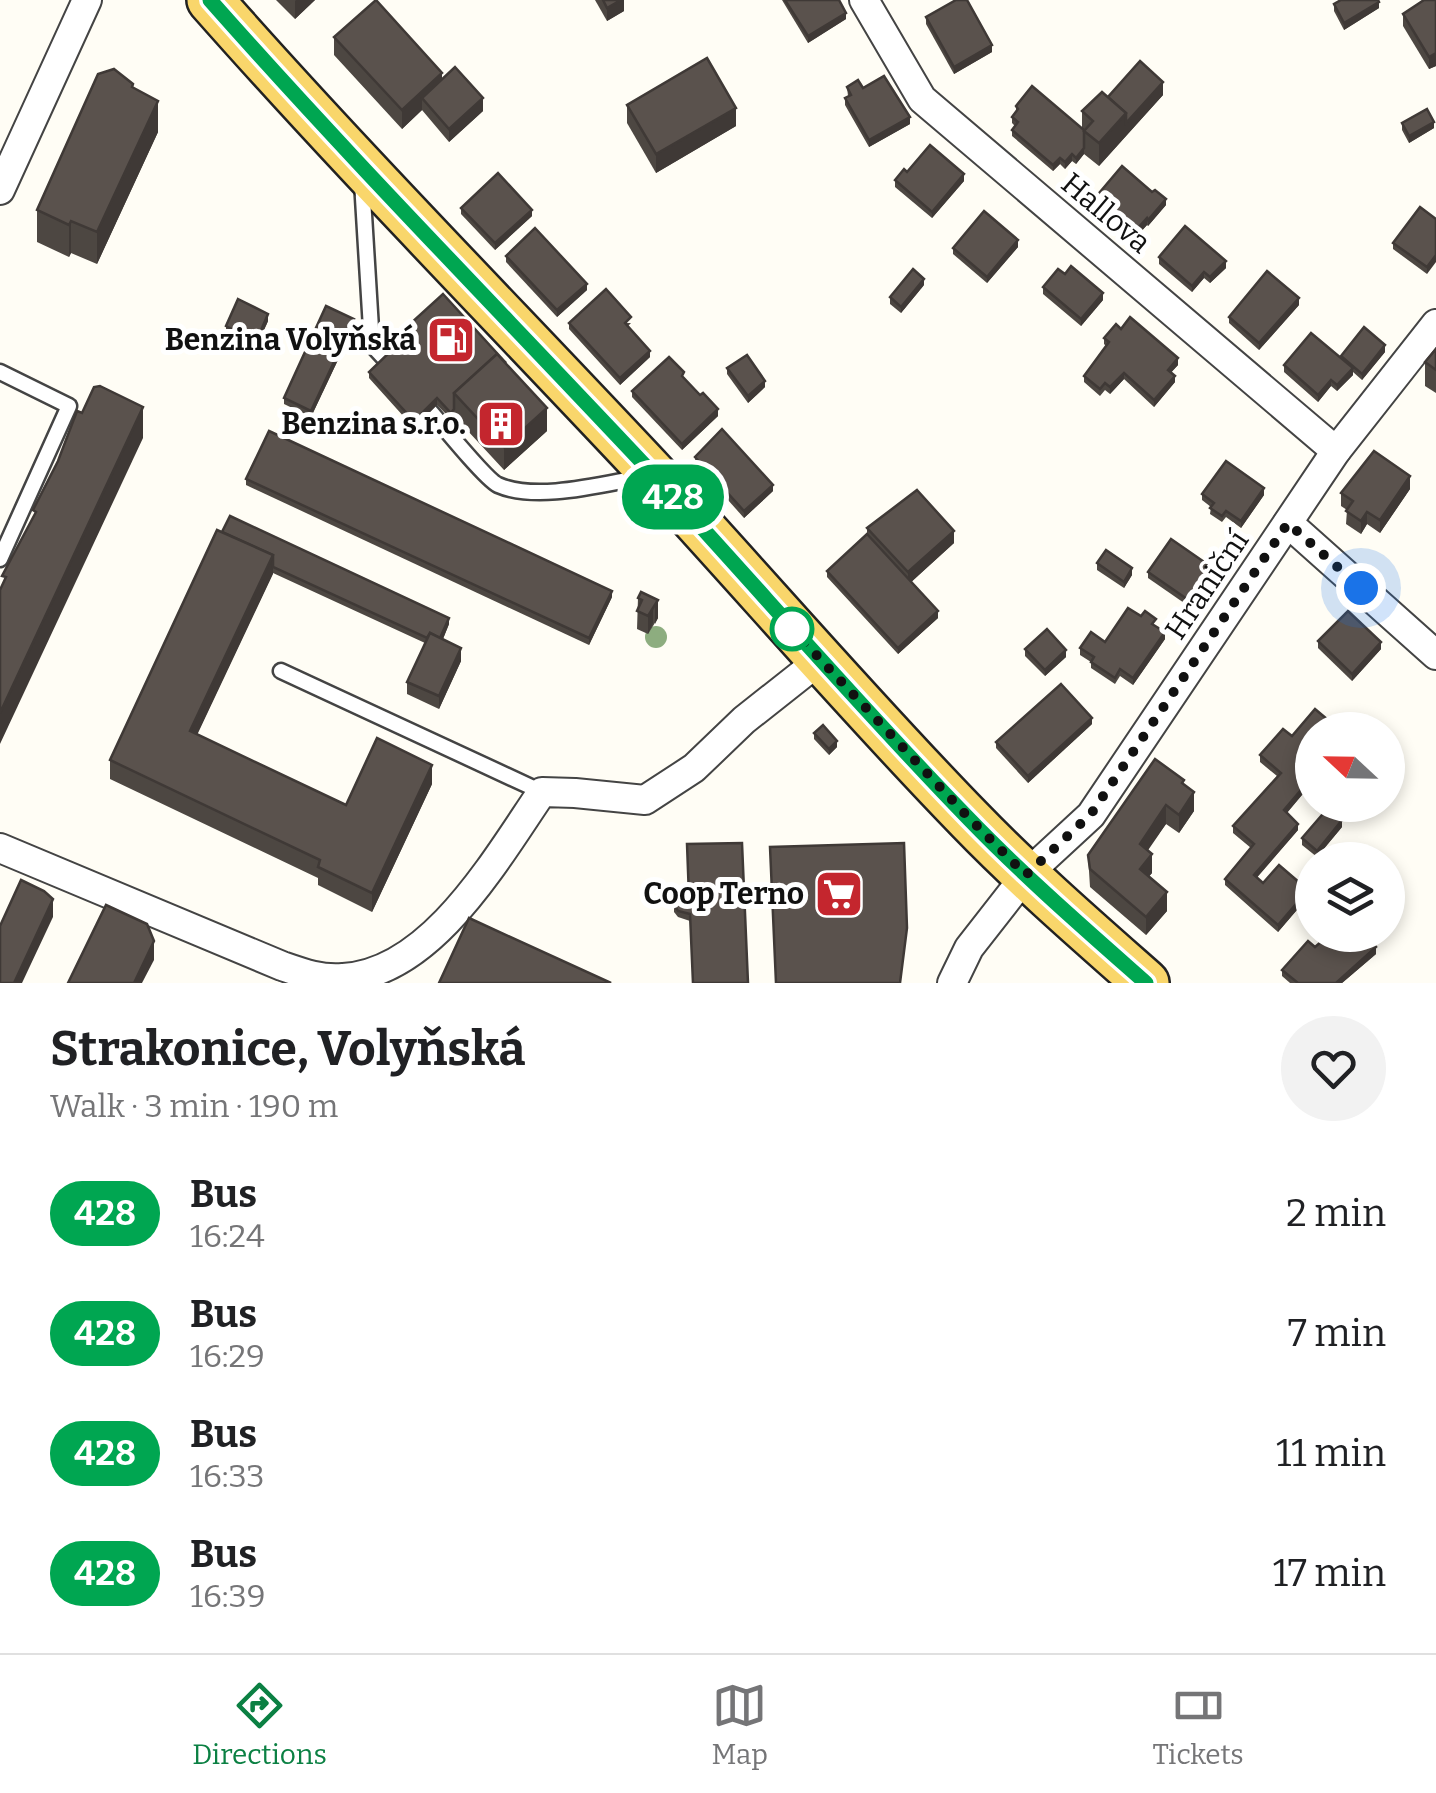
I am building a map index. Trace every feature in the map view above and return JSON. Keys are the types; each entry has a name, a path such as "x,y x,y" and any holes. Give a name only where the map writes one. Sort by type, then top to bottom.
{"main road":[{"path":"210,0 969,818 1146,983"}],"street":[{"path":"0,190 86,0"},
{"name":"Hallova","path":"864,0 922,99 1336,451"},
{"name":"Hraniční","path":"952,983 969,948 1026,875 1091,814 1336,451 1436,324"},
{"path":"1288,523 1436,655"},
{"path":"0,848 282,966 314,977 358,976 406,957 452,917 542,792 645,800 694,768 744,720 820,660"}],"lane":[{"path":"360,166 372,345 495,484 528,491 562,490 654,476"},
{"path":"0,372 70,406 0,559"},
{"path":"281,672 542,792"},
{"path":"282,966 315,983"}],"building":[{"path":"376,0 442,73 402,110 334,37"},
{"path":"603,0 621,0 607,8"},
{"path":"785,0 839,0 846,13 808,36"},
{"path":"956,0 967,0 992,45 954,67 926,17"},
{"path":"1341,0 1379,2 1344,23 1334,4"},
{"path":"1424,0 1436,0 1436,53 1429,57 1403,14"},
{"path":"707,58 736,108 656,154 627,105"},
{"path":"1140,61 1163,82 1126,123 1126,113 1108,97"},
{"path":"455,67 483,98 449,129 422,98"},
{"path":"114,69 132,87 158,101 97,232 71,221 69,225 37,210 98,74"},
{"path":"884,76 910,117 869,140 845,98 851,95 847,87 858,80 863,88"},
{"path":"1032,86 1084,130 1084,148 1076,158 1072,154 1065,162 1060,158 1053,165 1012,130 1018,122 1012,117 1016,106"},
{"path":"1102,92 1126,113 1099,143 1084,131 1093,121 1082,111"},
{"path":"1427,109 1434,122 1409,136 1402,123"},
{"path":"930,145 964,174 932,212 895,180"},
{"path":"1122,166 1166,199 1137,229 1126,227 1094,199"},
{"path":"498,173 532,210 495,243 461,208"},
{"path":"1420,207 1436,219 1436,255 1427,267 1393,243"},
{"path":"984,211 1018,240 987,277 953,248"},
{"path":"1185,226 1226,261 1210,277 1204,272 1192,286 1159,257"},
{"path":"535,228 587,284 557,310 506,256"},
{"path":"1071,266 1103,293 1081,319 1043,287 1058,269 1065,274"},
{"path":"913,269 924,279 901,307 890,297"},
{"path":"1267,271 1299,298 1259,343 1229,317"},
{"path":"606,289 631,317 625,323 650,351 620,378 569,323"},
{"path":"443,294 506,363 497,354 454,393 451,413 437,398 414,421 369,372 393,349 388,344"},
{"path":"238,299 268,314 256,342 226,326"},
{"path":"326,306 354,319 311,411 284,398"},
{"path":"1130,317 1178,358 1168,370 1175,376 1154,400 1124,373 1110,387 1105,383 1100,389 1084,376 1109,342 1104,338 1116,324 1121,329"},
{"path":"1364,327 1385,345 1362,374 1341,356"},
{"path":"1311,333 1353,368 1337,385 1331,380 1318,395 1284,365"},
{"path":"1436,349 1436,370 1425,362"},
{"path":"497,354 547,408 504,447 454,393"},
{"path":"747,355 765,381 748,396 727,368"},
{"path":"669,357 684,372 682,376 718,409 682,444 632,391"},
{"path":"100,386 143,407 0,713 0,590 6,577 2,576 36,512 33,510 77,411 82,413 94,387"},
{"path":"722,429 773,485 744,511 695,457"},
{"path":"269,431 612,591 589,638 246,479"},
{"path":"1374,451 1410,476 1380,520 1367,512 1361,521 1346,511 1353,501 1341,493"},
{"path":"1226,461 1264,488 1241,521 1226,511 1222,516 1210,508 1214,503 1202,494"},
{"path":"917,490 954,531 908,572 867,528"},
{"path":"230,516 449,618 440,638 430,633 427,638 273,567 273,555 222,532"},
{"path":"217,530 273,555 190,731 346,805 377,738 432,765 372,893 318,867 320,860 110,760"},
{"path":"867,534 938,611 898,648 827,571"},
{"path":"1171,539 1210,566 1187,599 1148,572"},
{"path":"1106,550 1132,568 1124,582 1097,563"},
{"path":"641,592 658,600 648,616 637,611"},
{"path":"1128,608 1141,616 1145,611 1156,619 1152,624 1165,632 1133,678 1120,669 1115,678 1091,662 1094,657 1080,648 1091,632 1105,642"},
{"path":"1348,611 1381,642 1352,674 1318,641"},
{"path":"1047,629 1066,650 1045,670 1025,649"},
{"path":"430,633 461,648 439,696 407,682"},
{"path":"1061,684 1092,718 1028,776 996,742"},
{"path":"823,725 837,741 829,749 814,733"},
{"path":"1283,729 1292,736 1295,732 1295,797 1284,810 1298,824 1254,875 1263,883 1279,865 1295,879 1295,905 1278,925 1225,879 1254,844 1233,826 1281,773 1260,755"},
{"path":"1155,759 1194,792 1179,815 1166,805 1140,844 1152,854 1140,869 1167,892 1146,917 1090,869 1088,855"},
{"path":"1316,822 1340,822 1324,842 1307,842 1302,838"},
{"path":"742,843 748,983 693,983 690,914 678,911 674,905 678,899 689,897 687,844"},
{"name":"Coop Terno","path":"904,843 907,928 900,983 776,983 770,847"},
{"path":"21,880 53,899 14,983 0,983 0,926"},
{"path":"106,905 147,924 154,941 134,983 68,983"},
{"path":"469,918 611,983 439,983"},
{"path":"1298,952 1370,952 1336,983 1298,983 1282,970"}],"bus line":[{"name":"428","path":"210,0 969,818 1146,983"}],"place":[{"name":"Benzina Volyňská","path":"451,340"},
{"name":"Benzina s.r.o.","path":"501,424"},
{"name":"Coop Terno","path":"839,894"}],"route":[{"path":"792,629 1026,875 1091,814 1288,523 1361,588"}]}
